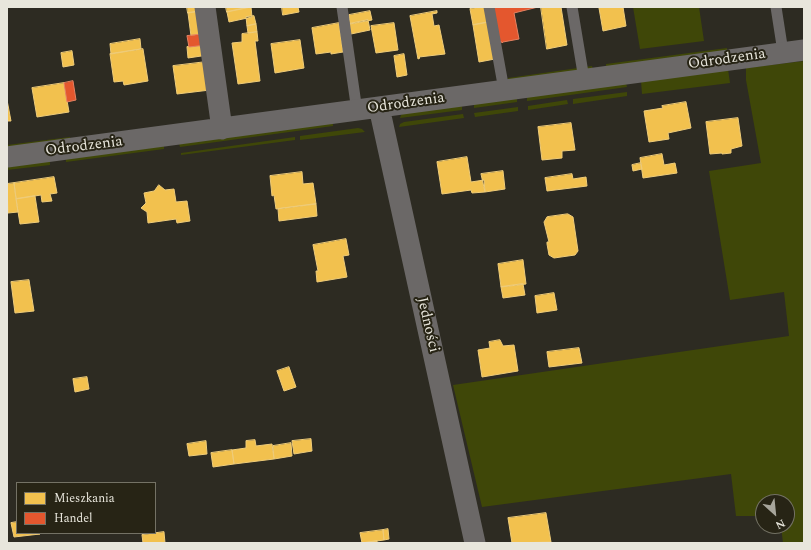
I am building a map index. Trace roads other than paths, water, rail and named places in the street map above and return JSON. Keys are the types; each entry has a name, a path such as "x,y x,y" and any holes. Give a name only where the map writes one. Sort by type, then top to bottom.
{"street":[{"path":"205,7 222,129"},
{"name":"Odrodzenia","path":"7,157 804,50"},
{"name":"Jedności","path":"379,107 476,543"}],"lane":[{"path":"342,7 357,111"},
{"path":"489,7 504,90"},
{"path":"572,7 584,80"},
{"path":"776,7 783,52"}]}
